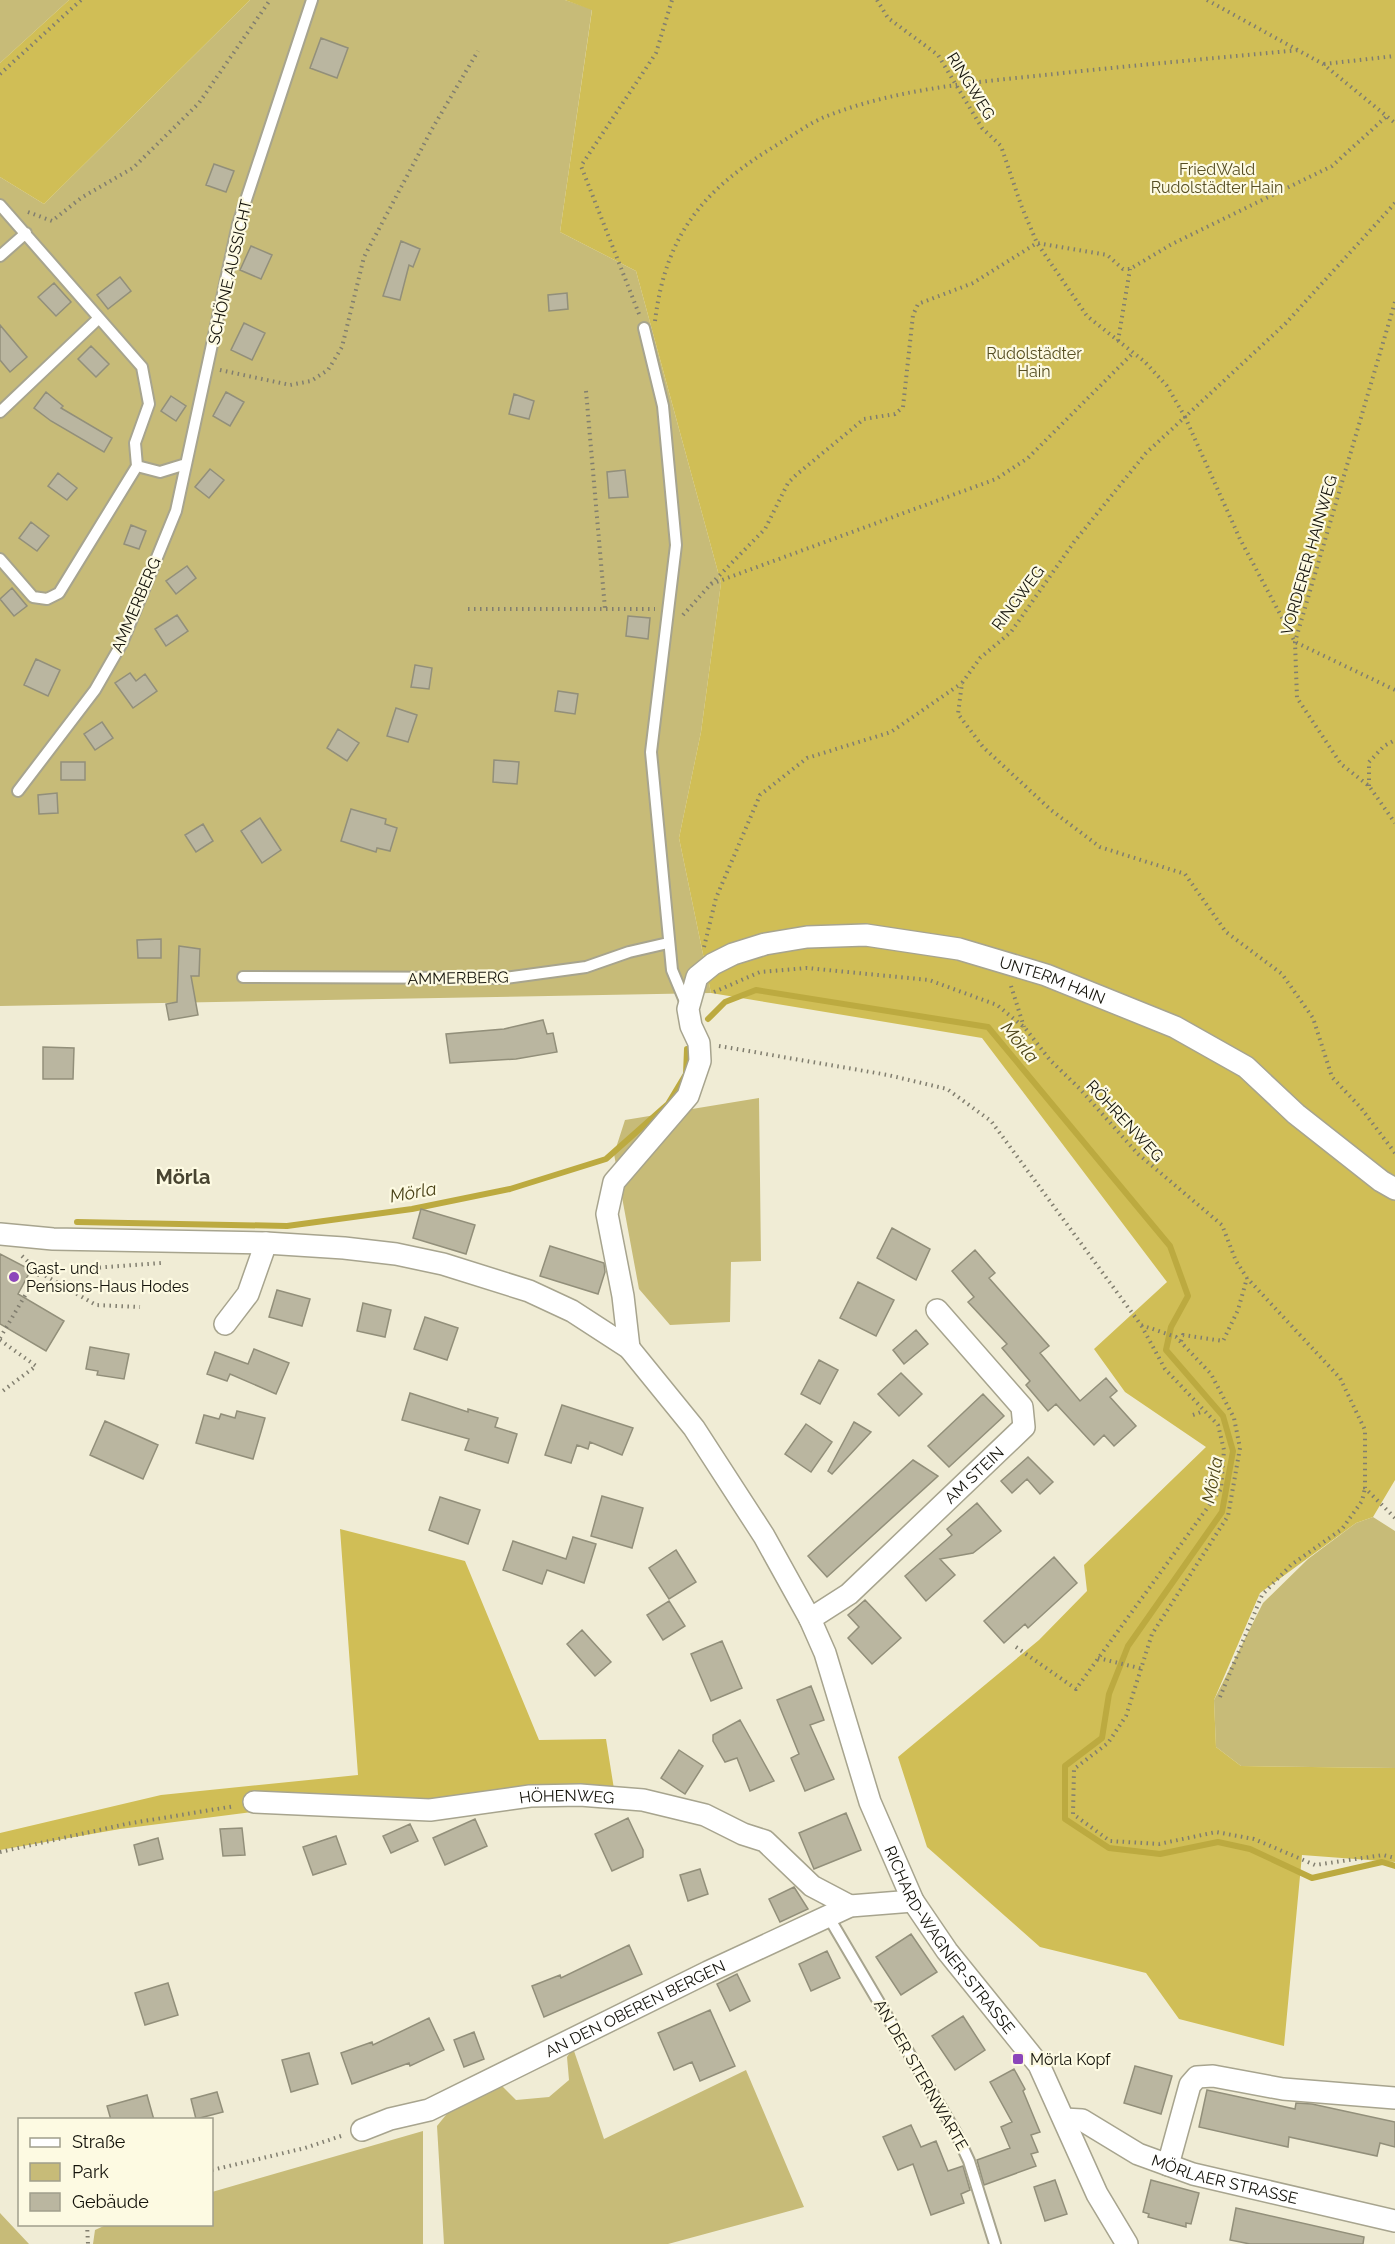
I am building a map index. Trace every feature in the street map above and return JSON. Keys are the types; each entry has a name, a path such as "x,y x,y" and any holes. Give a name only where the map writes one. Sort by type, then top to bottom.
{"street":[{"name":"UNTERM HAIN","path":"697,977 713,964 733,954 765,944 807,937 866,935 959,949 1011,963 1175,1027 1246,1067 1296,1114 1381,1181 1395,1189"},
{"path":"629,1348 623,1296 607,1214 614,1182 688,1096 700,1061 699,1043 691,1026 688,1009 697,977"},
{"path":"0,1234 53,1239 345,1248 443,1264 529,1291 572,1311 629,1348 660,1383 720,1465 810,1619"},
{"path":"225,1324 248,1294 266,1244"},
{"name":"AM STEIN","path":"810,1619 849,1594 1024,1427 1022,1407 937,1310"},
{"name":"RICHARD-WAGNER-STRASSE","path":"810,1619 837,1691 870,1803 913,1901 947,1951 1028,2048 1050,2086 1096,2194 1127,2244"},
{"name":"HÖHENWEG","path":"254,1803 430,1810 530,1796 580,1795 643,1800 705,1815 743,1834 765,1841 812,1886 850,1906"},
{"name":"AN DEN OBEREN BERGEN","path":"362,2130 390,2119 429,2110 850,1906 913,1901"},
{"path":"1168,2165 1190,2085 1197,2077 1213,2076 1283,2089 1395,2098"},
{"name":"MÖRLAER STRASSE","path":"1064,2119 1082,2120 1138,2154 1193,2174 1395,2221"}],"lane":[{"name":"SCHÖNE AUSSICHT","path":"186,464 238,224 312,0"},
{"path":"0,205 142,367 148,387 149,404 135,443 137,466 59,593 47,599 33,597 0,559"},
{"path":"0,256 26,233"},
{"path":"0,412 99,318"},
{"path":"644,328 652,351 663,406 676,545 651,752 668,943 672,970 688,1009"},
{"path":"137,466 160,472 186,464"},
{"name":"AMMERBERG","path":"18,791 95,690 122,643 176,511 186,464"},
{"name":"AMMERBERG","path":"243,977 505,978 586,967 629,952 668,943"},
{"name":"AN DER STERNWARTE","path":"828,1916 956,2133 969,2161 995,2244"}],"path":[{"path":"0,74 81,0"},
{"path":"24,211 52,221 81,198 133,168 199,103 270,0"},
{"path":"644,328 581,166 656,53 672,0"},
{"name":"RINGWEG","path":"877,0 888,18 938,55 982,128 1001,146 1037,243 1087,316 1133,353 1167,386 1185,417 1146,453 1074,542 1011,632 980,658 962,683 958,714 983,747 1051,810 1100,847 1185,874 1226,932 1282,974 1313,1018 1332,1077 1361,1108 1395,1153"},
{"path":"1207,0 1323,64 1395,123"},
{"path":"652,351 660,286 672,250 691,218 714,189 751,160 825,116 869,102 958,85 1299,50"},
{"path":"207,367 290,385 311,381 328,370 342,347 364,257 478,51"},
{"path":"1323,64 1395,56"},
{"path":"664,637 711,584 765,529 788,483 796,475 864,419 895,414 903,407 913,315 918,304 973,283 1037,243 1107,255 1123,269 1130,269 1172,244 1332,166 1387,116"},
{"path":"1395,203 1286,323 1185,417 1240,539 1295,642 1395,690"},
{"path":"1118,341 1130,269"},
{"name":"VORDERER HAINWEG","path":"1395,302 1295,642 1297,698 1341,764 1369,786 1395,823"},
{"path":"711,584 996,479 1028,458 1133,353"},
{"path":"586,391 605,609"},
{"path":"468,609 668,609"},
{"path":"697,977 716,898 760,795 807,758 891,732 962,683"},
{"path":"1369,786 1369,762 1395,740"},
{"name":"RÖHRENWEG","path":"688,1009 716,991 760,972 807,968 929,980 997,1005 1024,1028 1050,1060 1079,1088 1138,1154 1222,1226 1236,1260 1247,1278 1340,1378 1365,1430 1365,1488"},
{"path":"1012,981 1024,1028"},
{"path":"699,1043 888,1075 947,1089 992,1121 1141,1324 1166,1369 1218,1425 1224,1450 1221,1489 1076,1689 1016,1647"},
{"path":"28,1260 39,1272 96,1305 140,1307"},
{"path":"39,1272 164,1263"},
{"path":"0,1393 36,1366 0,1339 39,1272"},
{"path":"1181,1342 1183,1335 1223,1341 1238,1310 1247,1278"},
{"path":"1141,1324 1176,1337 1211,1374 1233,1419 1240,1448 1228,1516 1152,1634 1143,1669 1126,1716 1107,1743 1074,1769 1073,1814 1110,1841 1158,1844 1216,1832 1254,1839 1315,1865 1383,1855 1395,1858"},
{"path":"1193,1415 1204,1411"},
{"path":"1365,1488 1395,1518"},
{"path":"1220,1697 1262,1595 1291,1565 1342,1529 1362,1500 1365,1488"},
{"path":"1098,1659 1125,1667 1143,1669"},
{"path":"0,1852 126,1824 254,1803"},
{"path":"213,2170 305,2148 362,2130"},
{"path":"87,2226 88,2244"}],"green space":[{"path":"0,0 69,0 0,63"},
{"path":"69,0 250,0 44,204 0,177 0,63"},
{"path":"250,0 565,0 592,9 560,232 636,271 721,583 701,732 679,838 711,993 0,1006 0,177 44,204"},
{"name":"Rudolstädter Hain","path":"565,0 1395,0 1395,1480 1373,1517 1356,1523 1260,1593 1214,1700 1216,1747 1241,1766 1395,1768 1395,1862 1302,1855 1284,2046 1179,2019 1146,1973 1040,1947 927,1847 898,1757 1039,1640 1087,1591 1084,1565 1206,1447 1125,1392 1094,1349 1167,1282 982,1038 711,993 679,838 701,732 721,583 636,271 560,232 592,10"},
{"path":"759,1098 761,1261 731,1262 730,1322 670,1325 639,1289 614,1154 625,1120"},
{"path":"1373,1517 1395,1531 1395,1768 1241,1766 1216,1747 1214,1700 1263,1603 1308,1559 1356,1523"},
{"path":"340,1529 465,1561 539,1740 606,1739 614,1789 260,1811 120,1829 0,1850 0,1833 161,1795 358,1775"},
{"path":"573,2048 604,2139 746,2070 804,2207 668,2244 444,2244 437,2126 450,2110 502,2086 516,2100 549,2097 569,2080 567,2057"},
{"path":"423,2131 423,2244 93,2244 95,2230 104,2226 213,2226 213,2192"},
{"path":"0,2213 29,2244 0,2244"}],"building":[{"path":"321,38 348,48 337,78 310,68"},
{"path":"214,164 234,171 226,192 206,185"},
{"path":"401,241 420,249 413,267 409,265 400,300 383,296"},
{"path":"251,246 272,255 261,279 240,270"},
{"path":"120,277 131,291 108,309 97,295"},
{"path":"54,283 71,302 56,316 38,297"},
{"path":"567,293 568,309 549,311 548,295"},
{"path":"244,323 265,333 252,360 231,350"},
{"path":"0,325 27,357 10,372 0,360"},
{"path":"91,346 109,364 96,377 78,359"},
{"path":"46,392 63,406 61,408 112,438 104,452 51,421 34,408"},
{"path":"226,392 244,402 230,426 213,416"},
{"path":"514,394 534,401 529,419 509,414"},
{"path":"171,396 186,406 176,421 161,411"},
{"path":"210,469 224,480 209,498 195,487"},
{"path":"625,470 628,497 609,498 607,472"},
{"path":"58,473 77,488 67,500 48,486"},
{"path":"31,522 49,536 37,551 19,538"},
{"path":"131,525 146,531 139,549 124,544"},
{"path":"187,566 196,578 176,594 166,581"},
{"path":"12,588 27,606 14,616 0,599"},
{"path":"177,615 188,631 166,646 155,629"},
{"path":"628,616 650,618 648,639 626,636"},
{"path":"36,659 60,670 48,696 24,685"},
{"path":"415,665 432,668 429,689 411,687"},
{"path":"130,673 136,681 145,674 157,691 133,708 115,683"},
{"path":"558,691 578,694 575,714 555,711"},
{"path":"396,708 417,715 408,742 387,736"},
{"path":"102,722 113,738 95,750 84,734"},
{"path":"338,729 359,743 347,761 327,748"},
{"path":"494,760 519,762 517,784 493,782"},
{"path":"61,762 85,762 85,780 61,780"},
{"path":"57,793 58,813 39,814 38,795"},
{"path":"351,809 386,819 385,824 397,828 390,851 377,848 376,852 341,841"},
{"path":"260,818 281,850 262,863 241,831"},
{"path":"203,824 213,841 196,852 185,835"},
{"path":"161,939 161,958 138,958 137,940"},
{"path":"179,946 200,949 199,976 191,976 198,1015 169,1020 166,1004 177,1002"},
{"path":"543,1020 547,1034 553,1033 557,1052 516,1059 450,1063 446,1034 504,1029"},
{"path":"43,1047 74,1048 73,1079 43,1079"},
{"path":"421,1209 475,1225 466,1254 413,1238"},
{"path":"892,1228 930,1249 916,1280 877,1258"},
{"path":"550,1246 604,1263 605,1272 598,1294 540,1276"},
{"path":"975,1250 995,1273 989,1278 1049,1346 1040,1353 1080,1401 1106,1378 1117,1391 1110,1397 1136,1426 1114,1446 1104,1435 1094,1445 1056,1404 1048,1411 1026,1385 1030,1381 1002,1348 1007,1344 968,1302 974,1297 952,1271"},
{"path":"0,1254 31,1270 18,1294 64,1321 46,1351 0,1324"},
{"path":"858,1282 894,1300 876,1336 840,1318"},
{"path":"277,1290 310,1299 302,1326 269,1317"},
{"path":"363,1303 391,1310 385,1337 357,1331"},
{"path":"425,1317 458,1328 447,1360 414,1349"},
{"path":"916,1330 928,1344 904,1364 893,1350"},
{"path":"90,1347 129,1354 124,1379 97,1375 98,1371 86,1369"},
{"path":"254,1349 289,1363 276,1394 230,1374 227,1381 207,1374 215,1352 248,1364"},
{"path":"819,1360 838,1370 820,1404 801,1394"},
{"path":"901,1373 922,1394 899,1416 878,1394"},
{"path":"410,1393 468,1412 468,1409 498,1418 495,1427 517,1434 508,1463 465,1450 469,1439 402,1420"},
{"path":"983,1394 1004,1416 949,1467 928,1446"},
{"path":"562,1405 633,1428 622,1455 590,1442 588,1449 577,1445 571,1463 545,1455"},
{"path":"237,1411 265,1418 253,1459 196,1443 204,1415 219,1419 221,1414 235,1418"},
{"path":"105,1421 158,1445 143,1479 90,1455"},
{"path":"854,1422 871,1432 832,1474 828,1471"},
{"path":"806,1424 832,1442 811,1472 785,1454"},
{"path":"1028,1457 1053,1482 1040,1494 1027,1479 1012,1493 1001,1481"},
{"path":"913,1460 938,1476 827,1577 808,1556"},
{"path":"602,1496 643,1508 632,1548 591,1536"},
{"path":"440,1497 480,1510 468,1544 429,1530"},
{"path":"977,1503 1001,1531 973,1553 940,1559 955,1575 926,1601 905,1576 952,1535 947,1529"},
{"path":"573,1537 596,1544 584,1583 547,1570 542,1584 503,1570 513,1541 566,1559"},
{"path":"676,1550 696,1582 669,1599 649,1568"},
{"path":"1054,1557 1077,1583 1028,1628 1025,1624 1004,1643 984,1621"},
{"path":"865,1600 901,1638 872,1664 848,1638 859,1627 848,1615"},
{"path":"669,1601 685,1626 663,1640 647,1615"},
{"path":"582,1630 611,1662 595,1676 567,1644"},
{"path":"722,1641 742,1688 711,1701 691,1654"},
{"path":"811,1686 824,1720 810,1725 834,1779 805,1791 791,1758 799,1754 777,1700"},
{"path":"740,1720 774,1781 750,1791 737,1758 725,1762 713,1741 713,1735"},
{"path":"679,1750 703,1766 685,1794 661,1778"},
{"path":"846,1813 861,1850 814,1869 799,1833"},
{"path":"628,1818 643,1850 643,1857 612,1871 595,1834"},
{"path":"475,1819 487,1846 445,1865 433,1838"},
{"path":"410,1824 418,1841 391,1853 383,1836"},
{"path":"242,1828 245,1855 223,1856 220,1829"},
{"path":"336,1836 346,1864 313,1875 303,1847"},
{"path":"158,1838 163,1859 139,1865 134,1845"},
{"path":"700,1869 708,1894 688,1901 680,1875"},
{"path":"794,1887 808,1909 780,1922 769,1899"},
{"path":"911,1934 937,1972 901,1995 876,1957"},
{"path":"629,1945 642,1974 544,2017 532,1986 560,1975 561,1978"},
{"path":"827,1951 840,1978 811,1991 799,1964"},
{"path":"737,1974 750,2001 730,2011 717,1984"},
{"path":"168,1983 178,2015 145,2025 135,1993"},
{"path":"710,2010 735,2066 700,2081 692,2062 674,2070 658,2033"},
{"path":"963,2016 985,2050 955,2070 932,2036"},
{"path":"429,2018 444,2050 410,2066 409,2063 352,2084 341,2053 372,2042 373,2045"},
{"path":"474,2032 484,2059 464,2067 454,2040"},
{"path":"309,2053 318,2084 291,2092 282,2060"},
{"path":"1135,2066 1172,2076 1161,2114 1124,2103"},
{"path":"1014,2069 1025,2089 1023,2091 1040,2132 1031,2135 1038,2152 1031,2154 1036,2166 984,2185 977,2160 1010,2148 1001,2127 1012,2122 990,2082"},
{"path":"1207,2090 1295,2109 1296,2103 1312,2104 1395,2122 1395,2147 1380,2143 1377,2156 1289,2137 1288,2147 1199,2127"},
{"path":"217,2092 223,2112 196,2118 191,2099"},
{"path":"147,2095 153,2118 110,2118 107,2106"},
{"path":"911,2125 921,2147 936,2141 948,2171 963,2166 970,2190 961,2194 964,2203 931,2215 913,2164 898,2170 883,2137"},
{"path":"1055,2180 1067,2214 1045,2221 1034,2187"},
{"path":"1151,2180 1199,2193 1191,2224 1186,2223 1186,2227 1148,2217 1149,2214 1143,2212"},
{"path":"1236,2208 1364,2237 1363,2244 1250,2244 1230,2240"}],"waterway":[{"name":"Mörla","path":"708,1019 725,1002 756,990 988,1027 1170,1246 1188,1296 1171,1327 1166,1350 1223,1416 1233,1451 1222,1512 1128,1646 1109,1694 1102,1738 1065,1766 1065,1819 1109,1848 1160,1854 1218,1842 1250,1849 1312,1878 1382,1862 1395,1866"},
{"name":"Mörla","path":"77,1222 287,1226 412,1209 510,1189 606,1159 668,1104 686,1074 687,1049"}],"place":[{"name":"Gast- und Pensions-Haus Hodes","path":"14,1277"},
{"name":"Mörla Kopf","path":"1018,2059"}],"district":[{"name":"Mörla","path":"183,1177"}],"park label":[{"name":"FriedWald Rudolstädter Hain","path":"1217,178"}]}
